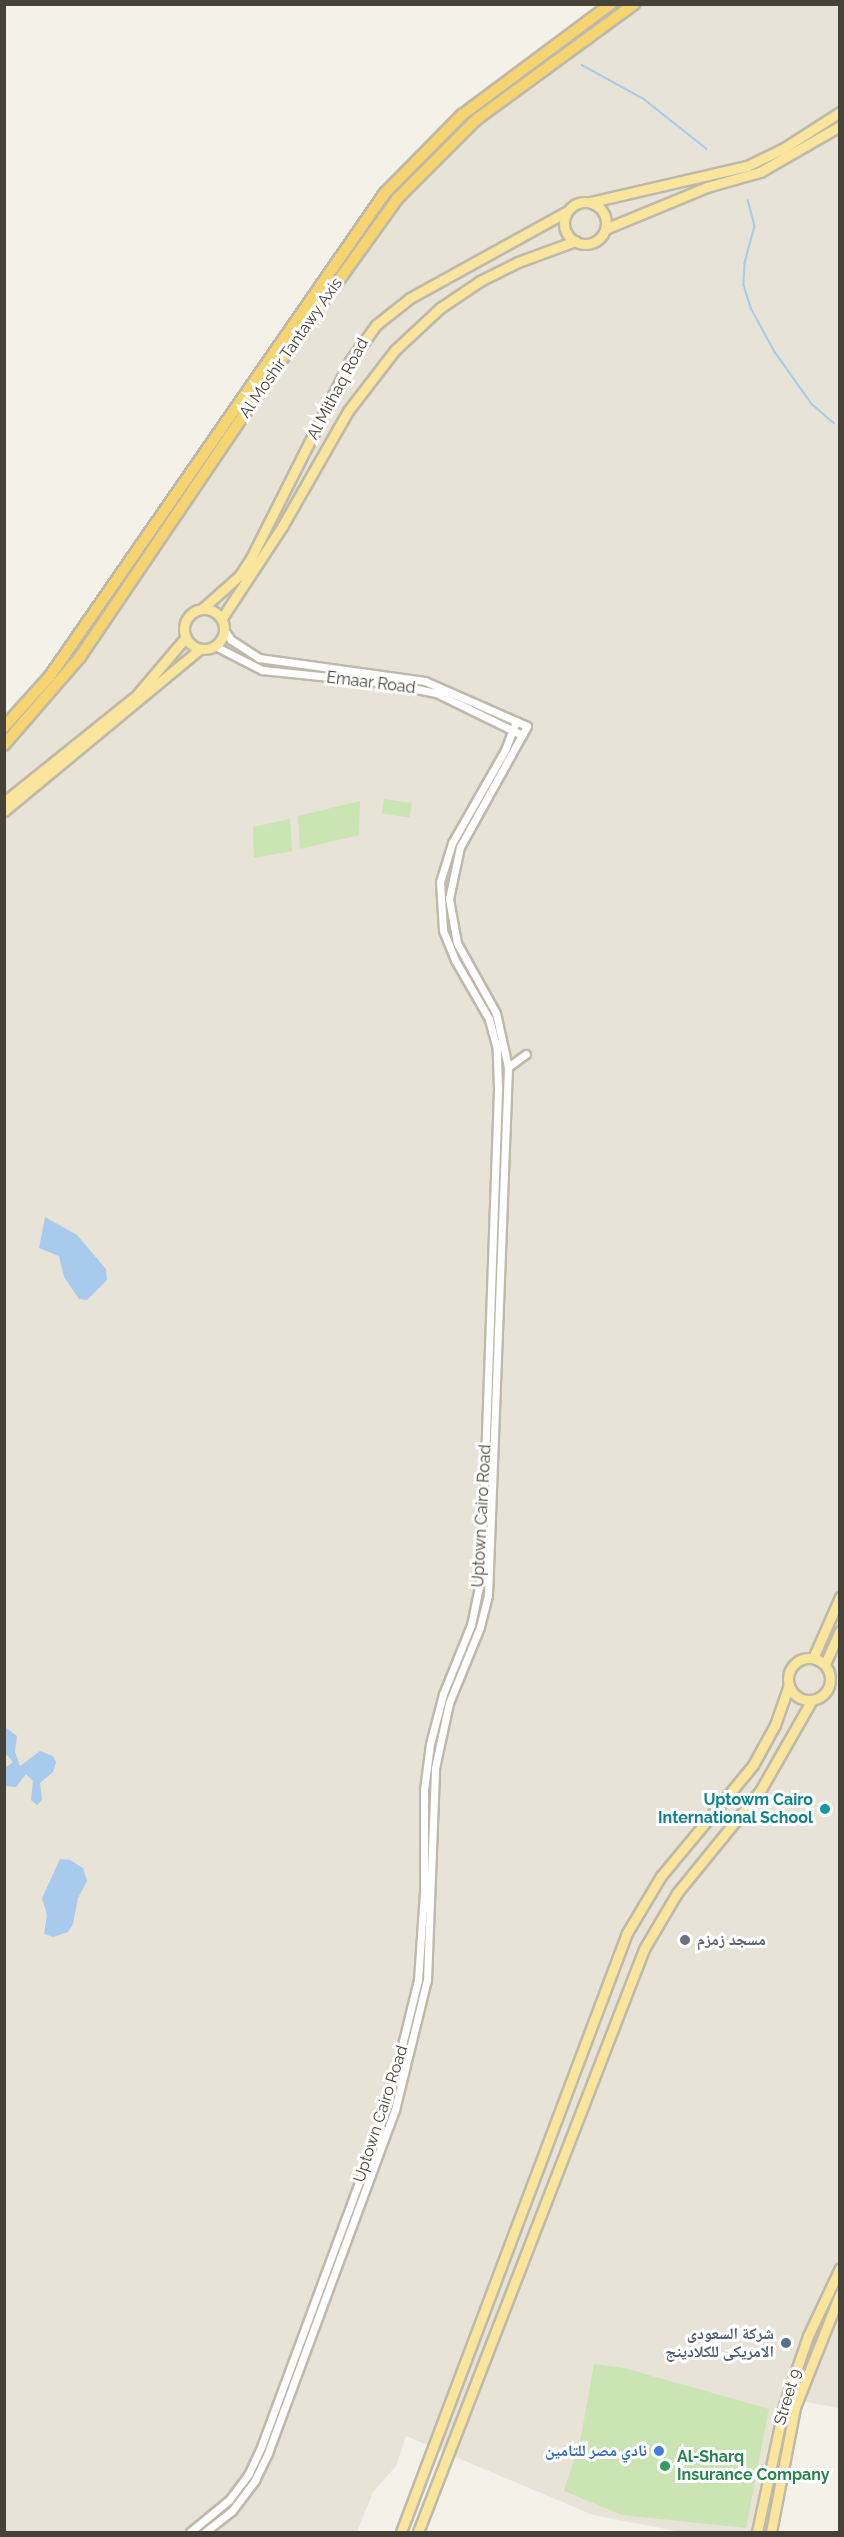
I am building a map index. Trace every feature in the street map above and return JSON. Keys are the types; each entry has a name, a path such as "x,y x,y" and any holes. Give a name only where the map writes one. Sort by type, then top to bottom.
{"highway":[{"name":"Al Moshir Tantawy Axis","path":"4,727 57,666 385,193 462,115 611,4"},
{"name":"Al Moshir Tantawy Axis","path":"4,745 80,657 280,362 397,199 477,119 634,4"}],"main road":[{"path":"840,112 755,163 591,202 579,202 566,213 564,229 575,241 591,243 605,229 707,187 760,172 840,126"},
{"path":"591,202 603,213 605,229"},
{"name":"Al Mithaq Road","path":"203,608 235,579 250,558 350,361 376,325 410,298 566,213"},
{"name":"Al Mithaq Road","path":"222,618 283,525 348,411 395,350 440,308 480,281 575,241"},
{"path":"4,802 141,692 186,637 186,620 203,608 216,611 222,618"},
{"name":"Emaar Road","path":"222,618 225,632"},
{"path":"4,811 200,649 220,647 225,632"},
{"path":"186,637 200,649"},
{"path":"813,1658 840,1598"},
{"path":"789,1685 798,1697 812,1700 822,1696 830,1685 825,1664 840,1631"},
{"path":"401,2532 627,1933 661,1876 753,1765 775,1725 789,1685 792,1666 799,1660 813,1658 825,1664"},
{"path":"418,2532 644,1949 677,1893 756,1797 812,1700"},
{"name":"Street 9","path":"757,2532 765,2481 795,2371 840,2268"},
{"name":"Street 9","path":"771,2532 777,2488 802,2384 840,2294"},
{"path":"765,2481 777,2488"}],"street":[{"name":"Emaar Road","path":"225,632 231,640 259,658 279,663 425,681 527,726"},
{"path":"220,647 231,640"},
{"name":"Emaar Road","path":"220,647 262,670 423,689 522,735"},
{"name":"Uptown Cairo Road","path":"190,2532 212,2517 248,2475 387,2106 418,1980 424,1891 424,1790 436,1717 479,1594 498,1087 497,1049 489,1019 448,946 440,914 443,866 457,832 487,782 516,720"},
{"name":"Uptown Cairo Road","path":"205,2532 232,2511 255,2480 268,2453 395,2109 422,2006 432,1922 432,1828 439,1745 451,1697 471,1650 488,1595 500,1326 508,1067 506,1049 495,1013 453,929 451,884 465,837 527,726"},
{"path":"487,782 496,784"},
{"path":"470,813 477,817"},
{"path":"457,832 465,837"},
{"path":"489,1019 506,1049"},
{"path":"508,1067 526,1054"},
{"path":"498,1087 502,1091 507,1087"},
{"path":"493,1221 501,1248"},
{"path":"491,1296 496,1295 500,1326"},
{"path":"485,1478 488,1505 493,1505"},
{"path":"482,1541 486,1542 488,1595"},
{"path":"462,1646 471,1650"},
{"path":"424,1790 432,1828"},
{"path":"418,1980 422,2006"},
{"path":"291,2392 287,2386 294,2354"},
{"path":"268,2453 275,2418 272,2415"}],"shaded area":[{"path":"624,5 839,5 840,2280 790,2408 765,2532 681,2532 593,2515 406,2436 396,2466 373,2492 357,2532 5,2532 5,734 63,669 364,232 402,185 476,113"},
{"path":"839,2304 839,2408 801,2401"}],"green space":[{"path":"384,799 412,803 410,818 382,814"},
{"path":"360,801 359,835 300,849 298,816"},
{"path":"290,819 292,851 254,858 253,827"},
{"name":"Al-Sharq Insurance Company","path":"594,2364 624,2368 769,2409 746,2528 622,2515 564,2491 580,2442"}],"water":[{"path":"45,1217 77,1235 106,1269 107,1280 87,1300 79,1299 64,1277 59,1256 39,1248"},
{"path":"5,1727 17,1736 15,1752 20,1766 40,1751 53,1756 56,1762 53,1772 40,1783 42,1800 37,1805 31,1800 33,1781 26,1774 16,1787 5,1786 5,1768 13,1762 5,1753"},
{"path":"60,1859 70,1860 83,1868 87,1881 78,1898 73,1924 68,1932 53,1937 44,1934 47,1915 42,1898"}],"waterway":[{"path":"582,65 644,99 707,149"},
{"path":"748,200 755,226 745,264 744,285 751,308 775,352 812,404 834,423"}],"place":[{"name":"Uptowm Cairo International School","path":"825,1809"},
{"name":"مسجد زمزم","path":"685,1940"},
{"name":"شركة السعودى الامريكى للكلادينج","path":"786,2343"},
{"name":"نادي مصر للتامين","path":"659,2451"},
{"name":"Al-Sharq Insurance Company","path":"665,2466"}]}
